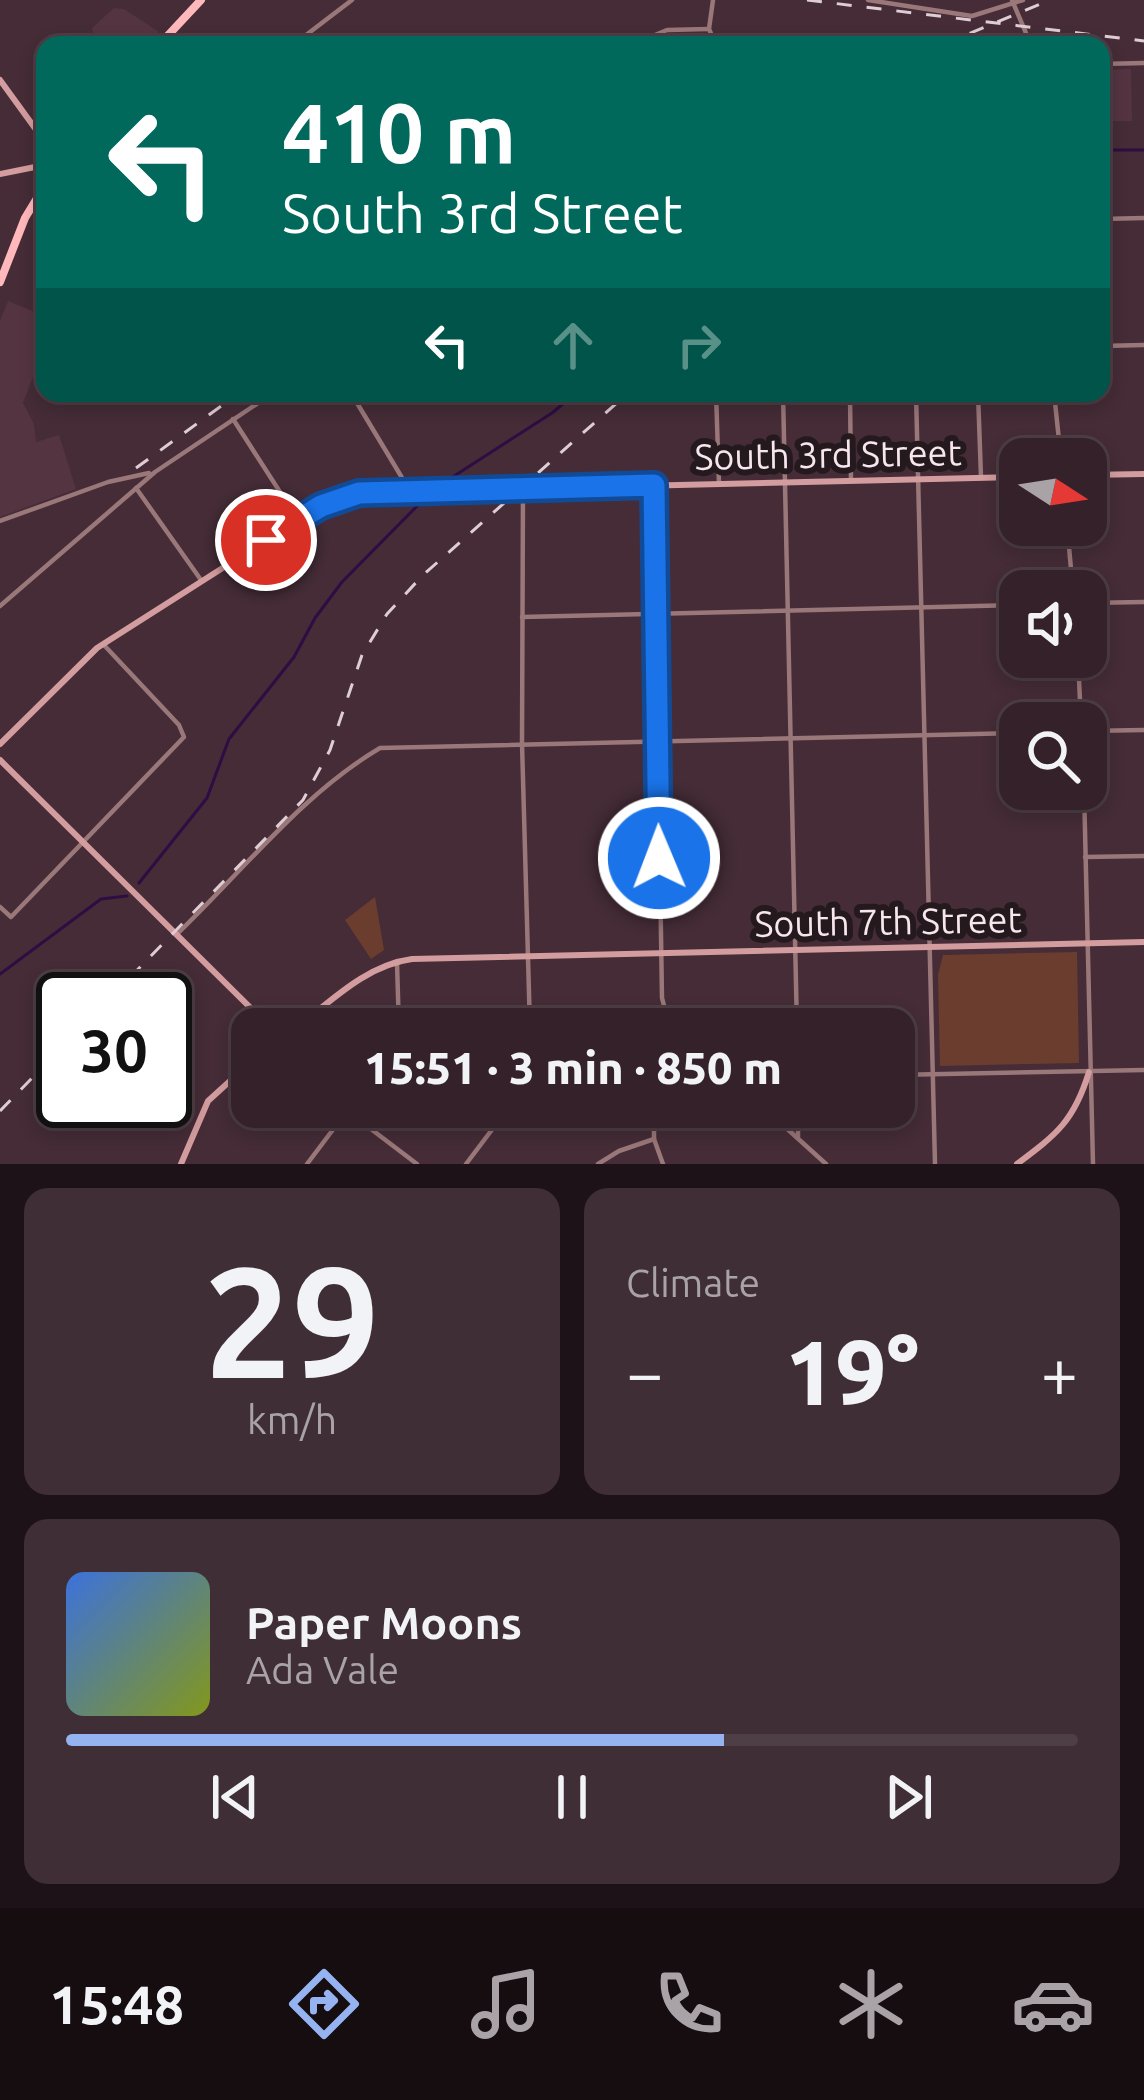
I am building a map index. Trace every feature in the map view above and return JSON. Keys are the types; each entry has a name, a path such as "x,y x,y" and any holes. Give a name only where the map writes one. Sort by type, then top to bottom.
{"main road":[{"path":"167,36 201,0"},
{"path":"0,282 36,200"}],"street":[{"path":"305,36 352,0"},
{"path":"712,36 713,0"},
{"path":"868,0 972,16 1023,0"},
{"path":"918,0 921,8"},
{"path":"1013,2 1027,36"},
{"path":"653,36 667,30 709,29"},
{"path":"1110,64 1144,63"},
{"path":"0,80 36,130"},
{"path":"0,174 36,167"},
{"path":"1110,219 1144,218"},
{"path":"1110,346 1144,345"},
{"path":"0,606 154,472 259,402"},
{"path":"356,402 410,491"},
{"path":"716,402 719,484"},
{"path":"783,402 796,1008"},
{"path":"850,402 851,481"},
{"path":"916,402 934,1164"},
{"path":"978,402 981,478"},
{"path":"1055,402 1058,438"},
{"path":"232,419 298,520"},
{"path":"0,521 108,482 154,472"},
{"path":"1107,475 1144,474"},
{"name":"South 3rd Street","path":"0,744 103,644 298,520 348,496 523,487 999,478"},
{"path":"654,485 664,1008"},
{"path":"523,487 522,743 529,1008"},
{"path":"136,488 202,580"},
{"path":"1107,603 1144,602"},
{"path":"522,617 999,605"},
{"path":"0,907 11,917 184,735 103,644"},
{"path":"1107,730 1144,730"},
{"path":"177,934 280,831 355,763 380,748 999,733"},
{"path":"0,760 251,1008"},
{"path":"1084,810 1093,1164"},
{"path":"1085,857 1144,856"},
{"name":"South 7th Street","path":"323,1008 369,973 397,961 1144,942"},
{"path":"397,961 398,1008"},
{"path":"915,1074 1144,1070"},
{"path":"1017,1164 1067,1124 1089,1072"},
{"path":"181,1164 208,1101 231,1080"},
{"path":"307,1164 333,1128"},
{"path":"371,1128 417,1164"},
{"path":"466,1164 493,1128"},
{"path":"654,1128 663,1164"},
{"path":"787,1128 826,1164"},
{"path":"798,1128 798,1138"},
{"path":"598,1164 654,1139"}],"shaded area":[{"path":"114,8 124,9 159,32 155,36 94,36 92,28"},
{"path":"1131,69 1132,121 1110,121 1110,70"},
{"path":"8,301 36,312 36,369 23,403 34,424 36,442 59,435 76,489 0,517 0,321"},
{"path":"375,897 384,950 371,959 345,920"},
{"path":"1077,952 1079,1063 940,1066 938,975 943,955"}],"waterway":[{"path":"1110,150 1144,150"},
{"path":"451,478 565,402"},
{"path":"139,883 207,798 229,739 294,657 315,618 342,582 423,500"},
{"path":"0,974 101,899 127,896"}],"railway":[{"path":"807,0 1103,36"},
{"path":"964,36 1050,0"},
{"path":"1110,37 1144,41"},
{"path":"136,468 227,402"},
{"path":"135,972 303,800 330,750 362,655 387,614 422,576 618,402"},
{"path":"0,1111 36,1074"}],"route":[{"path":"266,540 321,506 359,493 654,485 659,858"}]}
